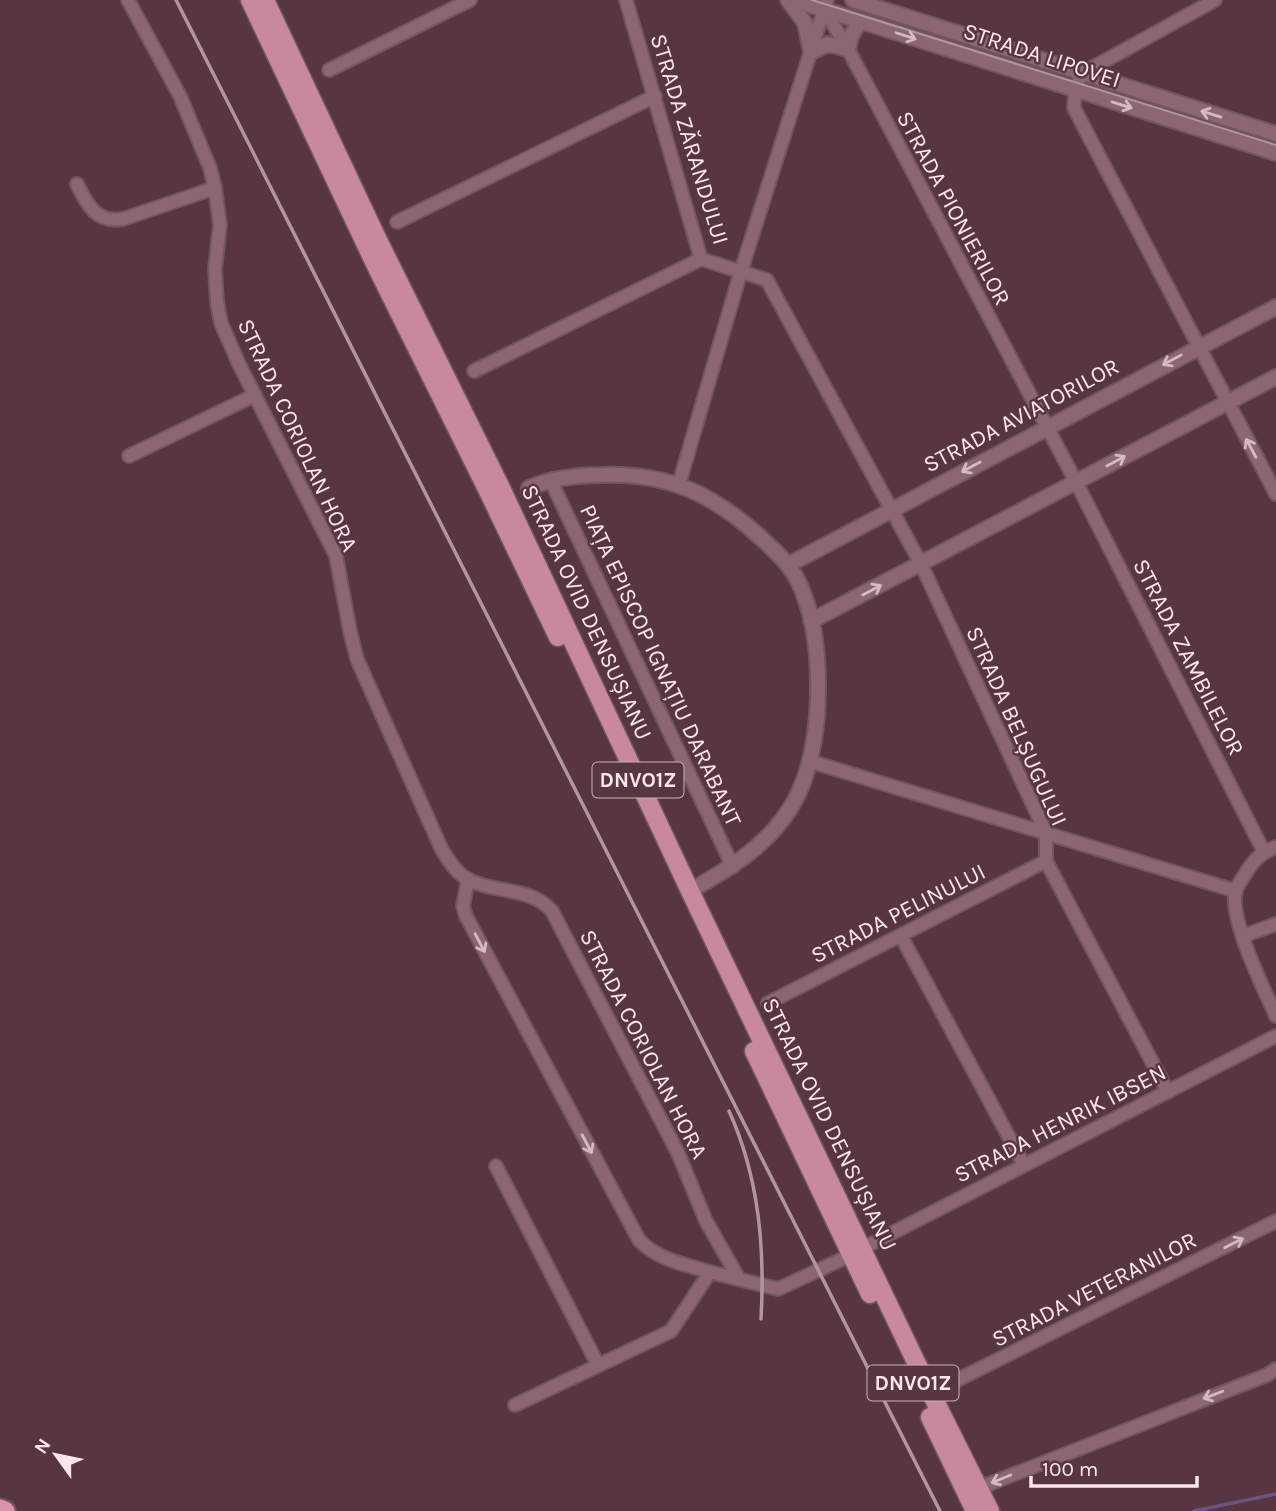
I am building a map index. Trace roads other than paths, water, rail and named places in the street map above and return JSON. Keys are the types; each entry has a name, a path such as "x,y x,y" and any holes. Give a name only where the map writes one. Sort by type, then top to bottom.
{"highway":[{"path":"0,1509 5,1511"}],"main road":[{"name":"STRADA OVID DENSUȘIANU","path":"250,0 377,268 857,1252 990,1511"},
{"name":"STRADA OVID DENSUȘIANU","path":"265,0 376,236 500,486 690,891 975,1511"}],"street":[{"name":"STRADA CORIOLAN HORA","path":"128,0 198,134 215,188 220,225 215,270 221,323 254,395 336,556 357,659 442,850 468,879 536,897 552,911 678,1153 706,1221 739,1279"},
{"path":"275,0 288,48"},
{"path":"329,70 470,0"},
{"name":"STRADA ZĂRANDULUI","path":"626,0 701,259 767,279 921,564"},
{"path":"788,0 805,23 811,52"},
{"name":"STRADA LIPOVEI","path":"794,0 825,5 860,21 1276,153"},
{"name":"STRADA LIPOVEI","path":"853,0 878,5 1081,74 1276,134"},
{"path":"1215,0 1081,74 1074,108 1276,494"},
{"path":"679,484 741,271 825,5"},
{"name":"STRADA PIONIERILOR","path":"825,5 1076,482"},
{"path":"811,52 828,44 848,49 851,36 860,21"},
{"path":"397,222 655,96"},
{"path":"76,184 88,206 100,216 112,221 215,188"},
{"path":"474,371 701,259"},
{"name":"STRADA AVIATORILOR","path":"788,565 1276,307"},
{"path":"811,621 1276,377"},
{"path":"129,456 254,395"},
{"path":"529,488 584,475 611,474 660,478 679,484 699,492 747,525 788,565 797,579 811,621 819,683 816,731 801,787 787,814 764,841 733,867 690,891"},
{"name":"PIAȚA EPISCOP IGNAȚIU DARABANT","path":"551,481 733,867"},
{"name":"STRADA ZAMBILELOR","path":"1076,482 1270,849"},
{"name":"STRADA BELȘUGULUI","path":"921,564 1046,833 1046,861 1168,1092"},
{"path":"809,761 1236,891"},
{"path":"1270,849 1256,858 1236,891 1237,916 1243,936 1276,1016"},
{"name":"STRADA PELINULUI","path":"768,1003 1046,861"},
{"path":"468,879 463,906 466,916 639,1240 649,1250 662,1258 778,1289 857,1252"},
{"path":"1243,936 1276,924"},
{"path":"901,936 1024,1165"},
{"name":"STRADA HENRIK IBSEN","path":"857,1252 1276,1036"},
{"path":"496,1166 598,1365"},
{"name":"STRADA VETERANILOR","path":"931,1394 1276,1222"},
{"path":"515,1405 671,1331 710,1272"},
{"path":"979,1488 1267,1375 1276,1369"}],"waterway":[{"path":"1194,1511 1276,1494"}],"tram line":[{"path":"812,0 1276,145"}],"railway":[{"path":"176,0 940,1511"},
{"path":"729,1111 747,1161 758,1213 762,1266 761,1319"}]}
